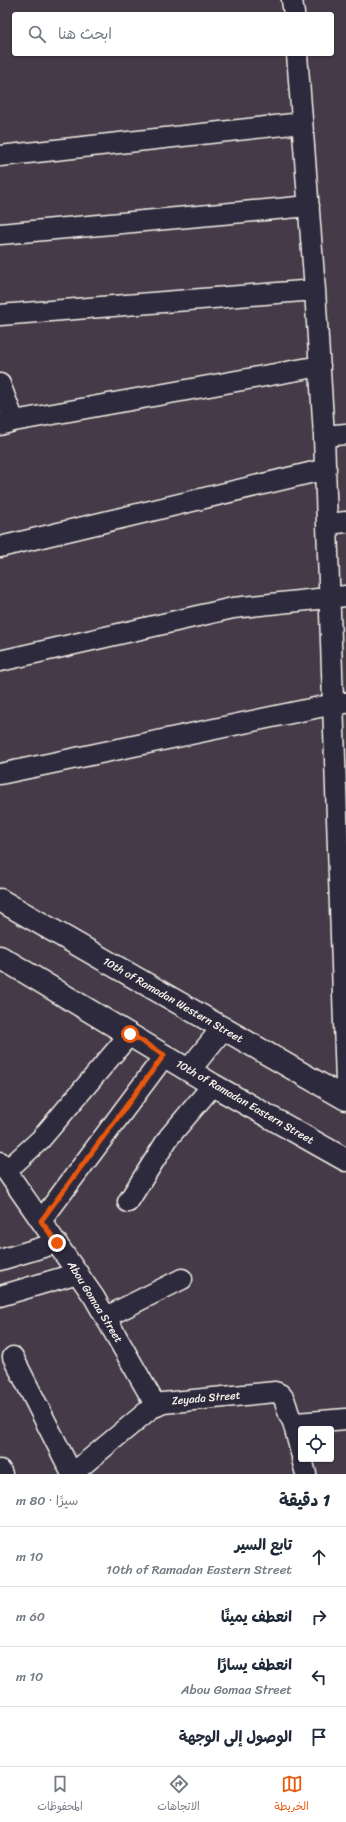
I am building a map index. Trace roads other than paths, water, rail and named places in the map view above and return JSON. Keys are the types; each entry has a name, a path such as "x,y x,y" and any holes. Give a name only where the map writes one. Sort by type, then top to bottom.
{"street":[{"path":"292,0 294,12"},
{"path":"297,56 315,290 326,469 337,523 346,1082"},
{"path":"0,156 302,123"},
{"path":"0,234 309,206"},
{"path":"0,315 315,290"},
{"path":"0,384 7,423 320,366"},
{"path":"324,436 346,434"},
{"path":"0,546 326,469"},
{"path":"0,661 233,608 338,597"},
{"path":"0,774 340,703"},
{"name":"10th of Ramadan Western Street","path":"0,901 346,1099"},
{"name":"10th of Ramadan Eastern Street","path":"0,957 213,1085 346,1160"},
{"path":"189,1070 222,1028"},
{"path":"3,1166 40,1140 130,1034"},
{"path":"41,1221 164,1055"},
{"path":"128,1202 169,1137 213,1085"},
{"name":"Abou Gomaa Street","path":"3,1166 78,1273 106,1317 156,1406"},
{"path":"0,1260 57,1243"},
{"path":"0,1296 78,1273"},
{"path":"106,1317 182,1279"},
{"path":"13,1357 72,1474"},
{"name":"Zeyada Street","path":"72,1474 156,1406 171,1401 275,1392 283,1396 293,1422 298,1441"},
{"path":"293,1422 298,1423 346,1419"},
{"path":"303,1462 306,1474"},
{"path":"0,1470 2,1474"}]}
